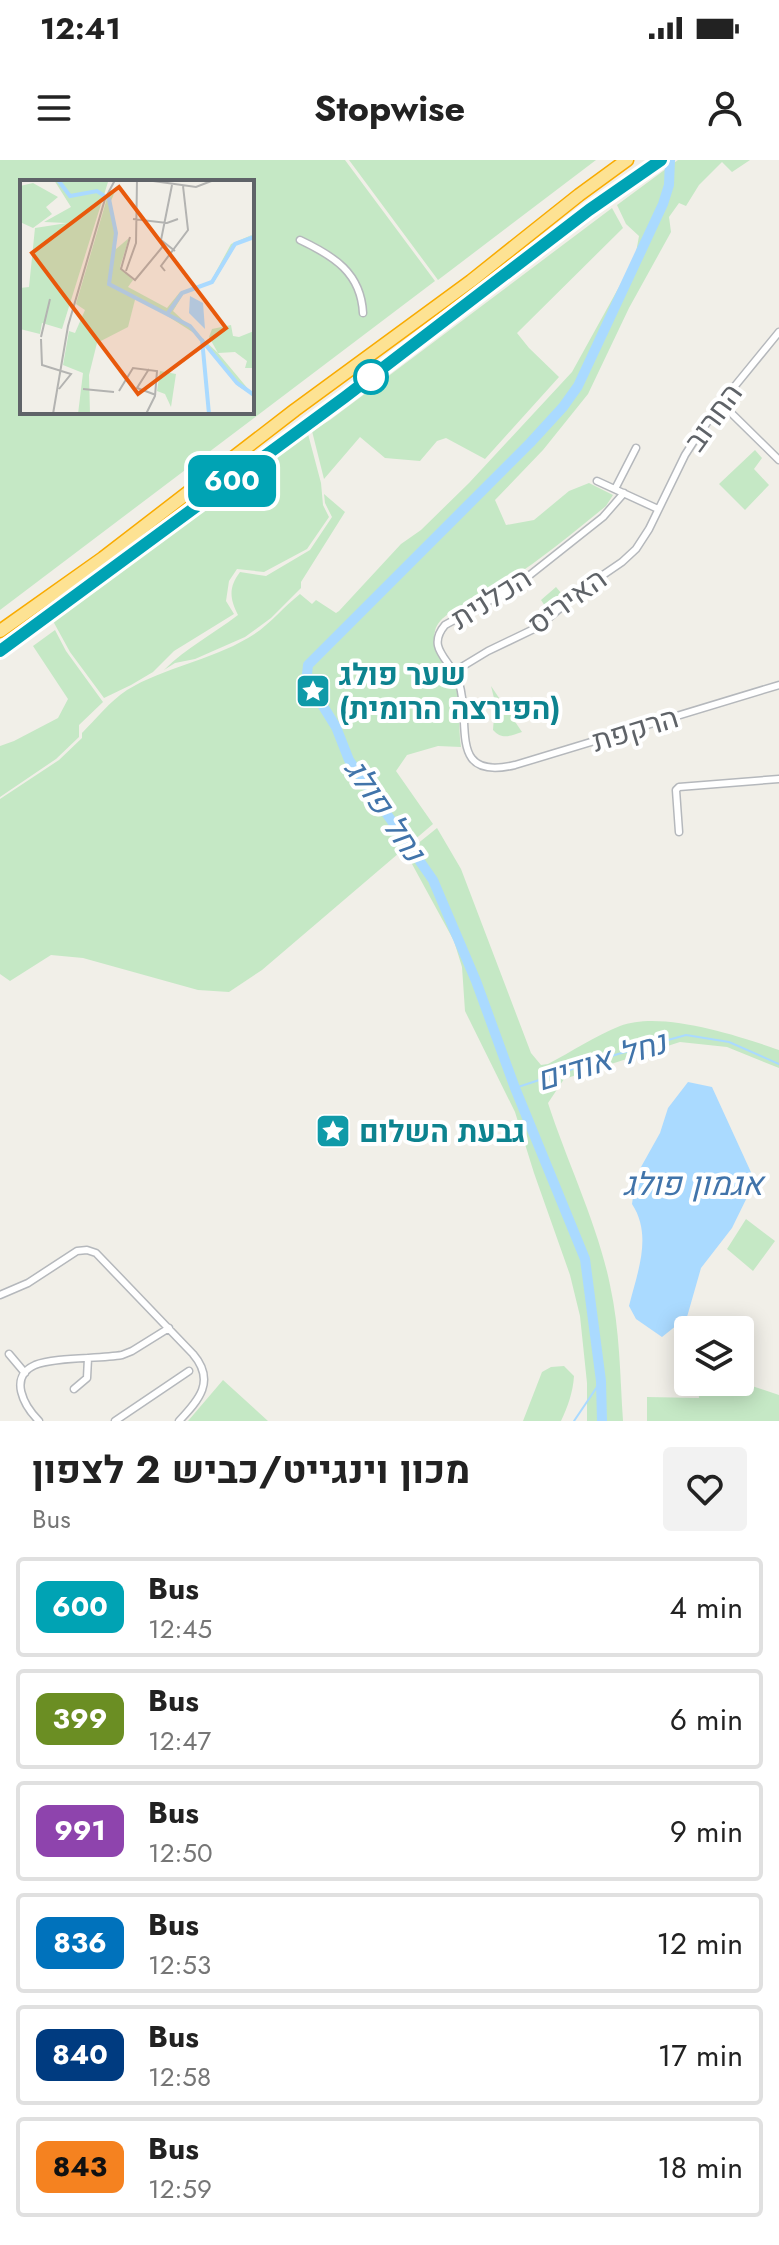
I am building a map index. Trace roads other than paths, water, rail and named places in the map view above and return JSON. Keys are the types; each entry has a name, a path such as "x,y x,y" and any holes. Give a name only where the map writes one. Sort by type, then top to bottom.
{"highway":[{"path":"0,631 103,558 627,160"},
{"path":"0,651 345,397 655,163"}],"street":[{"path":"300,240 325,252 346,270 358,287 363,313"},
{"name":"החרוב","path":"658,509 685,455 721,403 779,332"},
{"path":"721,403 779,460"},
{"path":"615,489 636,448"},
{"path":"597,481 658,509"},
{"name":"הכלנית","path":"490,768 478,765 469,753 464,735 461,690 455,671 436,643 442,628 516,586 603,517 624,493"},
{"name":"האיריס","path":"455,671 538,627 584,588 622,562 644,537 658,509"},
{"name":"הרקפת","path":"490,768 562,752 779,685"},
{"path":"679,832 676,790 679,787 779,779"},
{"path":"0,1295 28,1283 73,1253 82,1250 99,1255 197,1358 204,1372 201,1394 179,1421"},
{"path":"39,1421 20,1391 20,1381 36,1364 115,1356 132,1351 169,1328"},
{"path":"9,1354 25,1373"},
{"path":"74,1389 87,1378 88,1358"},
{"path":"115,1421 189,1371"}],"water":[{"name":"אגמון פולג","path":"688,1082 712,1087 755,1181 732,1228 701,1268 687,1316 674,1316 674,1327 662,1337 636,1319 629,1306 642,1242 642,1229 632,1204 636,1176 660,1133 668,1108"}],"waterway":[{"name":"נחל פולג","path":"602,1421 601,1381 585,1259 515,1088 476,981 433,880 349,760 336,727 313,690 307,674 308,665 530,443 578,386 663,204 669,185 670,160"},
{"name":"נחל אודים","path":"515,1088 686,1035 729,1042 779,1064"},
{"path":"574,1421 601,1381"}],"place":[{"name":"שער פולג (הפירצה הרומית)","path":"313,691"},
{"name":"גבעת השלום","path":"333,1131"}]}
